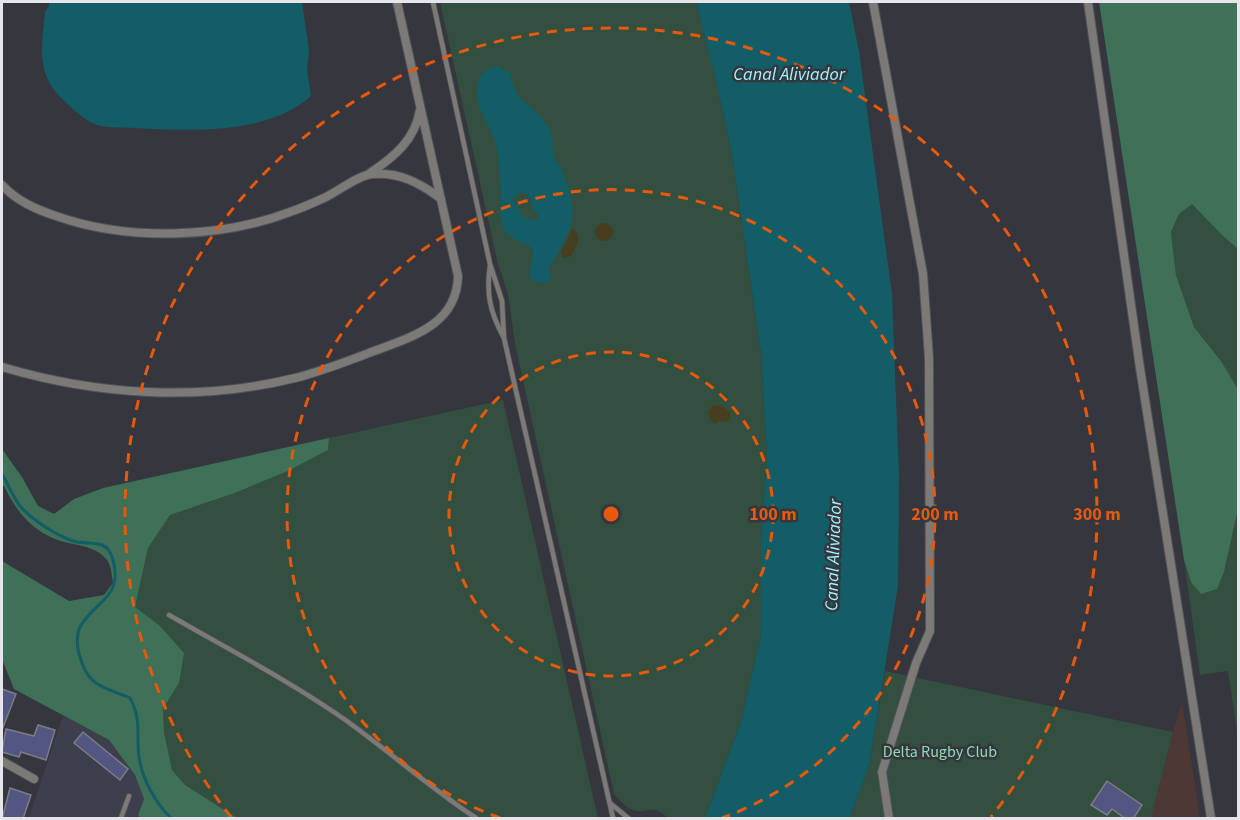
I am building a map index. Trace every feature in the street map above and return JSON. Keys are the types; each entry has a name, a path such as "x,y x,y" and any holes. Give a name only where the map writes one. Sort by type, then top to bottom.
{"street":[{"path":"2,367 82,386 147,392 196,392 260,385 295,378 417,336 432,327 453,302 458,290 458,276 397,2"},
{"path":"873,2 923,274 929,358 930,631 916,663 882,772 889,819"},
{"path":"1088,2 1140,368 1211,819"},
{"path":"2,193 44,212 107,230 153,234 187,232 259,222 323,199 370,174 391,159 410,138 418,120 420,106"},
{"path":"370,174 405,177 426,187 440,198"},
{"path":"2,185 13,197"},
{"path":"2,760 34,779"}],"lane":[{"path":"432,2 490,264 502,301 504,338 613,819"},
{"path":"490,264 488,302 493,318 504,338"},
{"path":"170,615 245,657 343,718 476,819"},
{"path":"121,819 129,796"},
{"path":"609,802 628,819"}],"shaded area":[{"path":"1182,702 1200,818 1151,818 1173,732"},
{"path":"63,716 109,740 135,775 144,799 138,815 140,818 29,818"}],"green space":[{"path":"440,2 696,2 732,154 761,353 767,457 761,540 761,635 741,722 705,818 668,818 653,810 633,810 614,794 515,344 508,294 498,264"},
{"path":"1099,2 1238,2 1238,249 1192,204 1179,214 1171,232 1176,275 1194,327 1221,361 1238,389 1238,509 1224,572 1217,589 1201,594 1191,582 1184,560"},
{"path":"1192,203 1238,249 1238,389 1221,361 1194,327 1176,275 1171,232 1179,214"},
{"path":"503,400 598,818 237,818 185,785 172,770 164,732 163,709 179,683 135,607 148,548 170,515 235,493 288,471 328,450 329,438"},
{"path":"329,438 328,450 288,471 235,493 170,515 148,548 135,607 160,626 184,653 179,683 163,709 164,732 172,770 185,785 237,818 140,818 138,815 144,799 135,775 109,740 14,689 2,659 2,561 69,601 104,595 113,583 109,565 102,555 90,548 46,535 24,517 2,486 2,449 22,477 38,506 54,514 74,499 103,488"},
{"path":"1238,509 1238,738 1228,671 1200,675 1184,560 1191,582 1224,572"},
{"name":"Delta Rugby Club","path":"885,671 1173,732 1151,818 850,818 870,761"}],"sand":[{"path":"604,223 610,226 613,232 610,238 604,241 598,238 595,232 598,226"},
{"path":"573,228 578,235 578,242 571,256 563,258 561,252"},
{"path":"721,405 730,412 730,418 727,422 719,421 715,424 710,420 708,412 712,406"}],"water":[{"path":"49,2 302,2 309,50 307,70 311,96 293,109 273,118 228,128 180,130 99,126 83,117 64,100 53,89 46,75 42,48 45,12"},
{"name":"Canal Aliviador","path":"696,2 849,2 859,51 892,294 899,475 898,586 870,761 850,818 705,818 741,722 761,635 761,540 767,457 761,353 732,154"},
{"path":"497,66 510,73 516,93 549,128 555,159 563,173 572,203 573,214 568,234 549,269 551,279 543,283 530,278 533,255 531,247 509,235 501,222 497,150 477,97 481,77","holes":["522,192 528,195 533,209 539,216 536,221 523,217 514,200 514,197"]}],"building":[{"path":"2,689 16,694 2,730"},
{"path":"38,725 55,730 46,760 21,752 19,757 2,752 6,729 34,736"},
{"path":"83,732 128,769 120,780 74,743"},
{"path":"1107,781 1142,805 1133,819 1126,819 1112,809 1107,815 1091,805"},
{"path":"10,788 31,795 23,819 2,819"}],"waterway":[{"path":"2,474 20,506 38,522 73,541 101,544 112,557 115,571 112,590 80,627 77,640 79,654 91,679 103,688 130,698 136,713 139,757 143,774 155,798 171,818"}]}
